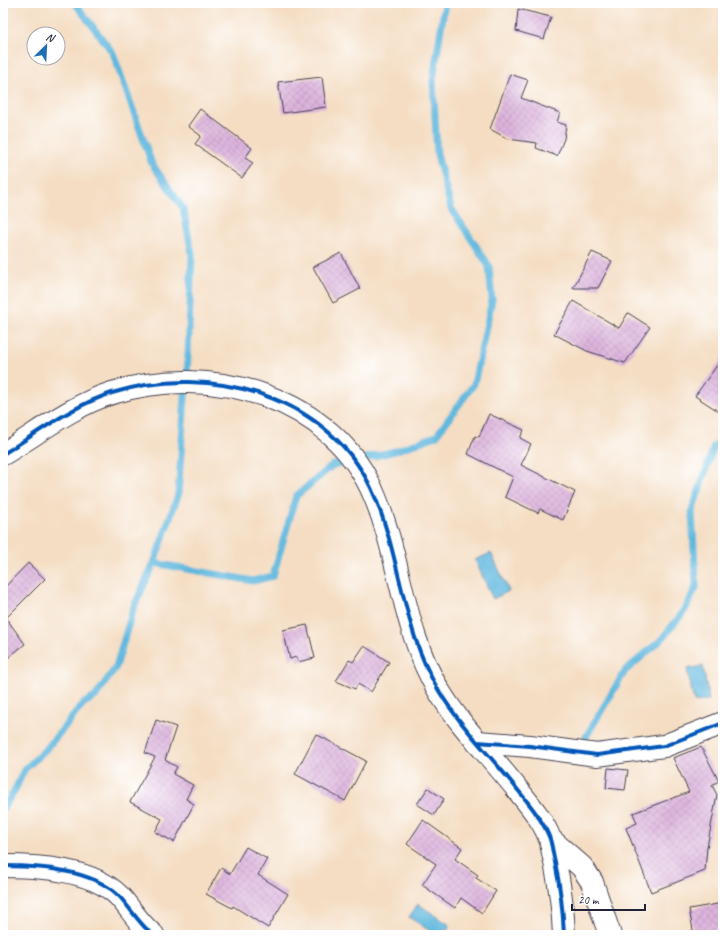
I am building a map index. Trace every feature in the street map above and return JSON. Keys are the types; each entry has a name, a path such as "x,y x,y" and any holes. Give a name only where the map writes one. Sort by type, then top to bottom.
{"main road":[{"path":"3,454 83,405 111,393 139,386 171,381 214,384 244,389 297,410 326,428 345,447 363,471 375,496 390,538 416,642 438,690 478,742 534,810 550,839 561,893 564,935"},
{"path":"478,742 530,746 597,755 664,746 723,723"},
{"path":"550,839 582,867 592,882 610,935"},
{"path":"3,866 35,866 91,877 118,895 145,929 154,935"}],"water":[{"path":"491,553 509,591 493,599 475,560"},
{"path":"703,666 709,700 694,702 687,669"},
{"path":"418,904 450,925 444,935 436,935 409,917"}],"building":[{"path":"518,9 551,17 544,39 516,31"},
{"path":"510,74 528,80 521,98 560,113 557,122 566,125 564,139 557,156 536,148 537,143 508,139 490,129"},
{"path":"322,77 326,107 283,113 278,82"},
{"path":"200,109 252,148 245,158 253,163 242,178 195,144 201,136 188,126"},
{"path":"592,252 612,261 598,288 573,288"},
{"path":"341,253 360,289 333,303 313,267"},
{"path":"573,301 619,328 628,313 650,327 625,363 587,351 554,334"},
{"path":"723,357 723,414 695,396"},
{"path":"489,414 524,430 520,438 531,444 521,465 575,492 563,520 540,509 538,513 505,497 513,477 468,454 475,436 479,437"},
{"path":"28,563 45,579 6,618 25,644 3,662 3,589"},
{"path":"307,625 315,658 298,662 296,657 290,659 283,630"},
{"path":"364,646 389,662 371,692 358,684 355,689 336,681 349,660 353,662"},
{"path":"156,720 176,727 165,760 177,767 173,774 193,785 186,799 194,804 174,842 155,832 162,819 130,802 155,757 145,753"},
{"path":"316,734 366,761 345,801 295,774"},
{"path":"701,747 719,781 712,785 717,795 707,847 705,871 651,892 626,828 637,823 633,813 689,792 673,758"},
{"path":"608,768 628,770 625,790 606,788"},
{"path":"428,788 444,799 434,815 417,804"},
{"path":"423,820 462,848 455,859 478,875 476,878 496,891 482,913 461,898 455,908 422,885 436,864 407,844"},
{"path":"246,847 267,859 258,875 288,894 268,928 233,906 232,908 206,894 221,868 230,874"},
{"path":"723,903 723,935 694,935 689,909"}],"waterway":[{"path":"75,3 113,53 152,164 183,208 192,254 187,380"},
{"path":"358,460 395,451 436,436 474,384 492,300 489,266 451,208 437,154 433,80 445,3"},
{"path":"3,808 14,792 24,770 47,748 84,703 95,697 116,667 133,609 154,563 178,495 186,384"},
{"path":"584,740 625,671 661,640 685,610 696,587 692,511 714,446 723,438"},
{"path":"154,563 253,581 273,576 296,496 333,465 350,461"}],"cycle path":[{"path":"3,454 56,420 83,405 112,393 150,384 189,382 227,386 265,396 300,412 330,434 356,462 375,497 384,521 417,645 439,691 466,729 531,806 547,832 551,842 558,880 564,935"},
{"path":"477,742 530,746 597,755 664,746 723,723"},
{"path":"3,866 48,868 95,880 108,887 119,896 143,926 153,935"}]}
